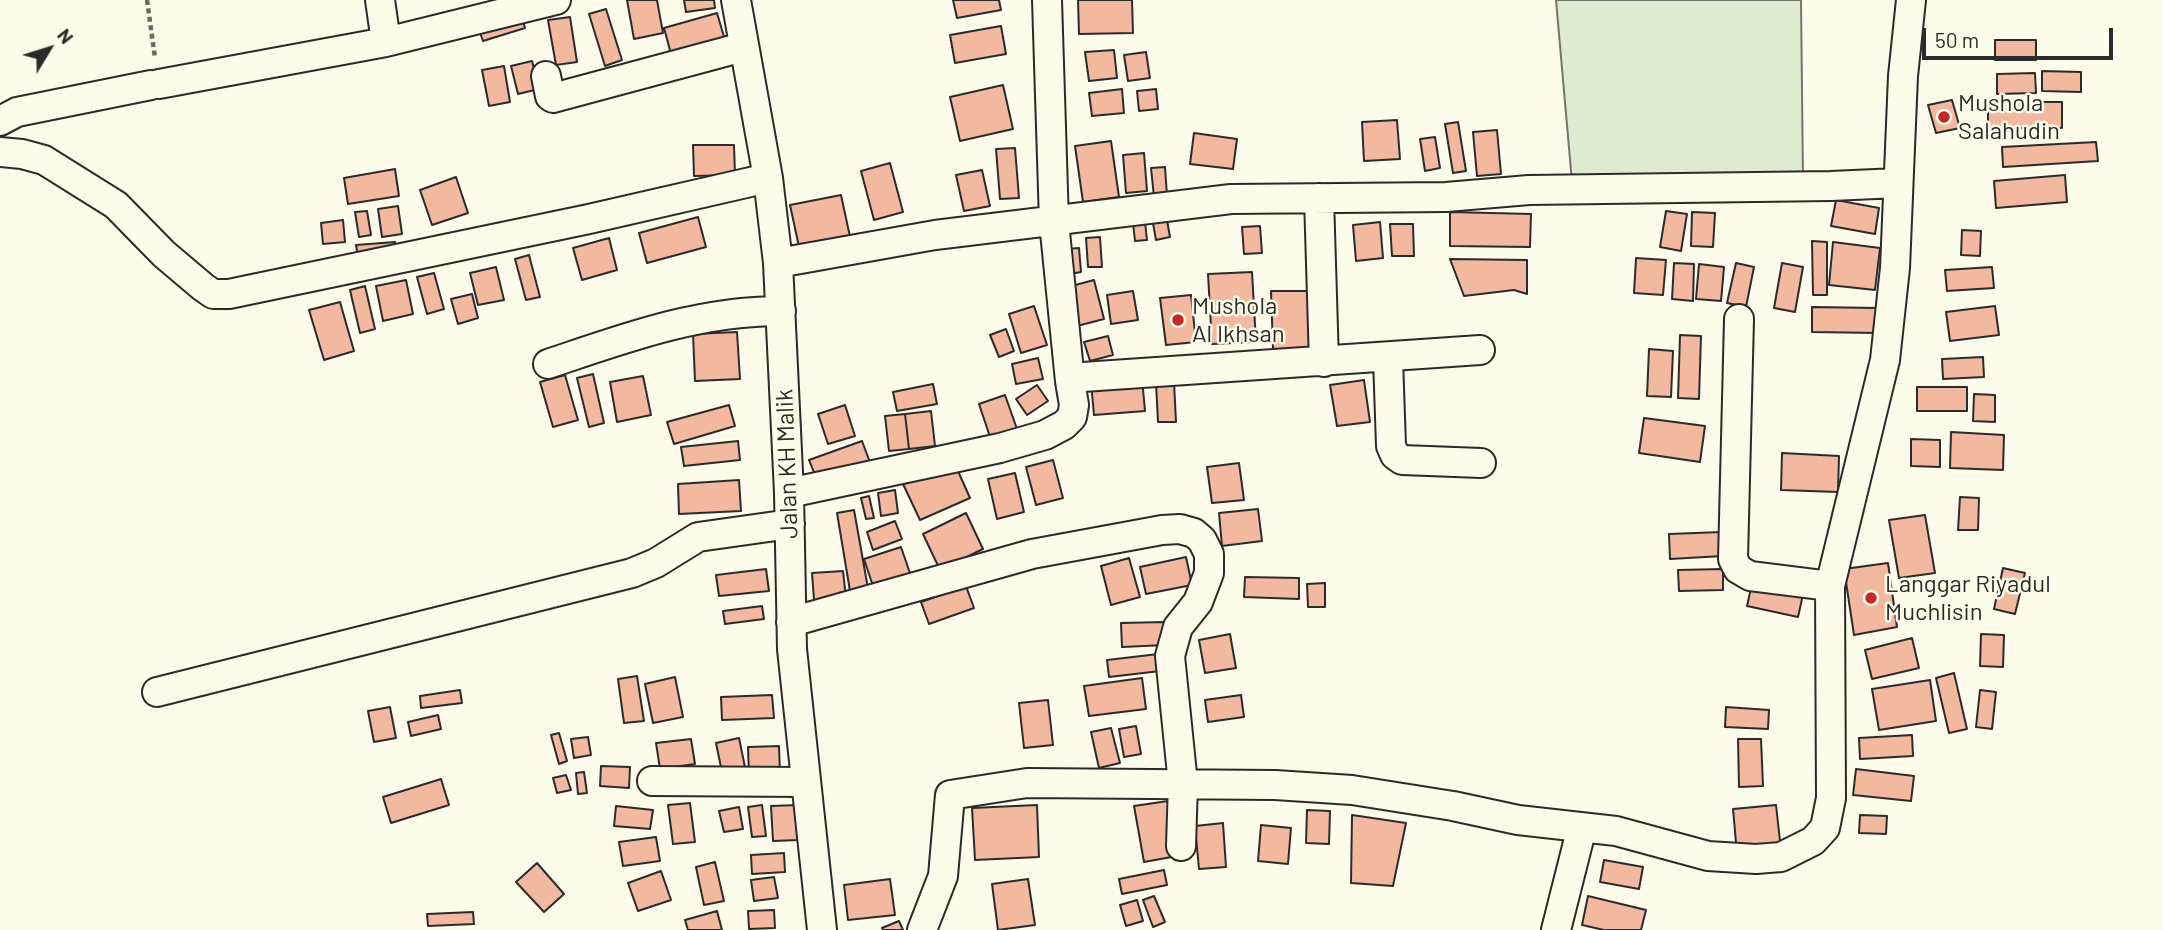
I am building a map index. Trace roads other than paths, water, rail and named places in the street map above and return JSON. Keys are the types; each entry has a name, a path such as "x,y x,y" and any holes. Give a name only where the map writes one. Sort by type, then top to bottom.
{"street":[{"path":"380,0 386,42"},
{"path":"0,121 17,112 386,42 556,0"},
{"name":"Jalan KH Malik","path":"736,0 768,178 778,263 789,494 792,649 822,930"},
{"path":"789,494 1000,448 1045,435 1064,425 1072,417 1074,405 1054,222 1047,0"},
{"path":"922,930 943,876 950,795 1027,783 1275,785 1352,790 1518,820 1616,831 1708,856 1756,859 1781,857 1813,841 1825,828 1831,798 1830,586 1885,360 1895,268 1903,76 1910,0"},
{"path":"546,76 550,96 553,98 743,47"},
{"path":"0,152 44,160 116,205 172,261 213,294 229,294 589,219 768,178"},
{"path":"778,263 935,235 1231,199 1446,197 1529,190 1898,183"},
{"path":"1319,198 1324,362"},
{"path":"548,364 645,331 750,311 780,310"},
{"path":"1739,319 1732,559 1738,569 1749,576 1830,586"},
{"path":"1070,381 1091,376 1480,351"},
{"path":"1388,358 1391,446 1395,455 1402,460 1481,463"},
{"path":"157,692 632,573 656,563 698,537 790,524"},
{"path":"792,622 1032,554 1162,530 1180,529 1194,534 1202,540 1209,554 1209,573 1198,602 1178,627 1170,656 1183,784 1181,846"},
{"path":"652,781 805,782"},
{"path":"1556,930 1582,827"}],"place":[{"name":"Mushola Salahudin","path":"1944,117"},
{"name":"Mushola Al Ikhsan","path":"1178,320"},
{"name":"Langgar Riyadul Muchlisin","path":"1871,598"}]}
